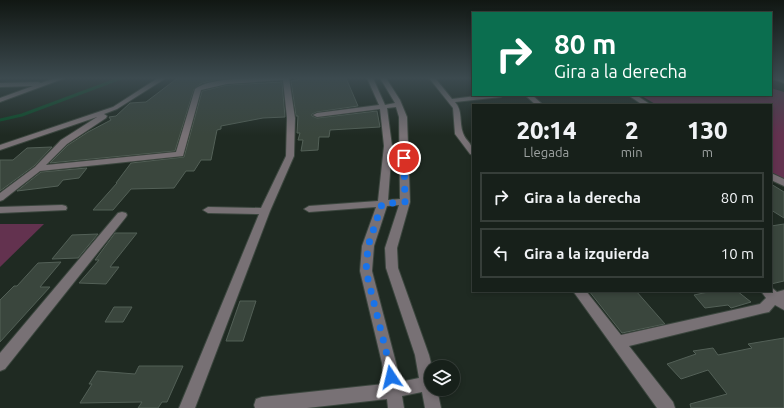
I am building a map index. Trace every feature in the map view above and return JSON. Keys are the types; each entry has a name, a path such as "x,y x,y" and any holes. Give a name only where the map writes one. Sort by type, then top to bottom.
{"street":[{"path":"0,198 38,169 64,142 133,97"},
{"path":"38,169 180,154 196,97"},
{"path":"187,408 265,211 290,156 292,118 288,97"},
{"path":"379,97 385,112 388,146 382,204 368,246 366,271 389,363 396,408"},
{"path":"394,97 403,117 405,202 390,248 392,268 422,355 424,366"},
{"path":"447,97 456,108 459,134 472,151"},
{"path":"450,101 484,97"},
{"path":"530,97 539,104"},
{"path":"634,97 646,104"},
{"path":"317,114 398,105"},
{"path":"0,148 115,108"},
{"path":"50,131 72,137"},
{"path":"772,177 784,183"},
{"path":"309,209 405,202"},
{"path":"0,210 62,208"},
{"path":"208,210 265,211"},
{"path":"0,364 122,215"},
{"path":"580,292 667,408"},
{"path":"618,342 764,308 778,297"},
{"path":"262,405 393,391 424,383"},
{"path":"430,396 433,408"}],"shaded area":[{"path":"643,97 784,97 784,179 772,173 772,104 655,104"},
{"path":"0,224 44,224 0,267"}],"building":[{"path":"153,97 192,97 175,151 50,163 68,145 111,120 109,117 116,116 130,103 146,102"},
{"path":"200,97 283,97 285,117 263,118 221,126 221,129 217,130 211,160 201,160 194,171 186,171 174,188 131,189 113,210 93,210 117,183 131,163 184,157"},
{"path":"293,97 354,97 358,106 317,112 312,114 312,116 317,118 377,111 380,127 330,130 329,137 319,137 318,150 301,151 303,140 298,140 300,133 297,133 298,116 296,116"},
{"path":"52,147 34,166 0,191 0,160 13,160 27,148"},
{"path":"87,168 79,178 63,180 58,186 17,191 41,172"},
{"path":"772,185 784,192 784,218 772,211"},
{"path":"784,224 784,281 772,284 772,226"},
{"path":"115,233 137,233 110,267 119,267 106,284 79,283 99,260 95,260"},
{"path":"98,234 78,258 52,259 72,235"},
{"path":"61,262 40,287 50,287 0,342 0,300 14,286 17,286 38,263"},
{"path":"590,292 637,292 665,324 622,333"},
{"path":"708,292 738,292 751,302 731,308 728,305 705,308 694,295"},
{"path":"240,301 256,301 243,341 226,341"},
{"path":"114,307 132,307 123,322 105,322"},
{"path":"784,338 784,408 691,408 690,404 727,394 708,370 681,379 667,364 696,354 693,351 713,348 718,355 752,348 748,344"},
{"path":"139,366 183,366 167,402 162,402 158,408 138,408 142,402 80,403 92,384 89,384 97,371 135,374"}],"waterway":[{"path":"0,120 22,115 70,97"}],"route":[{"path":"391,377 389,363 366,271 368,246 382,204 405,202 404,158"}]}
